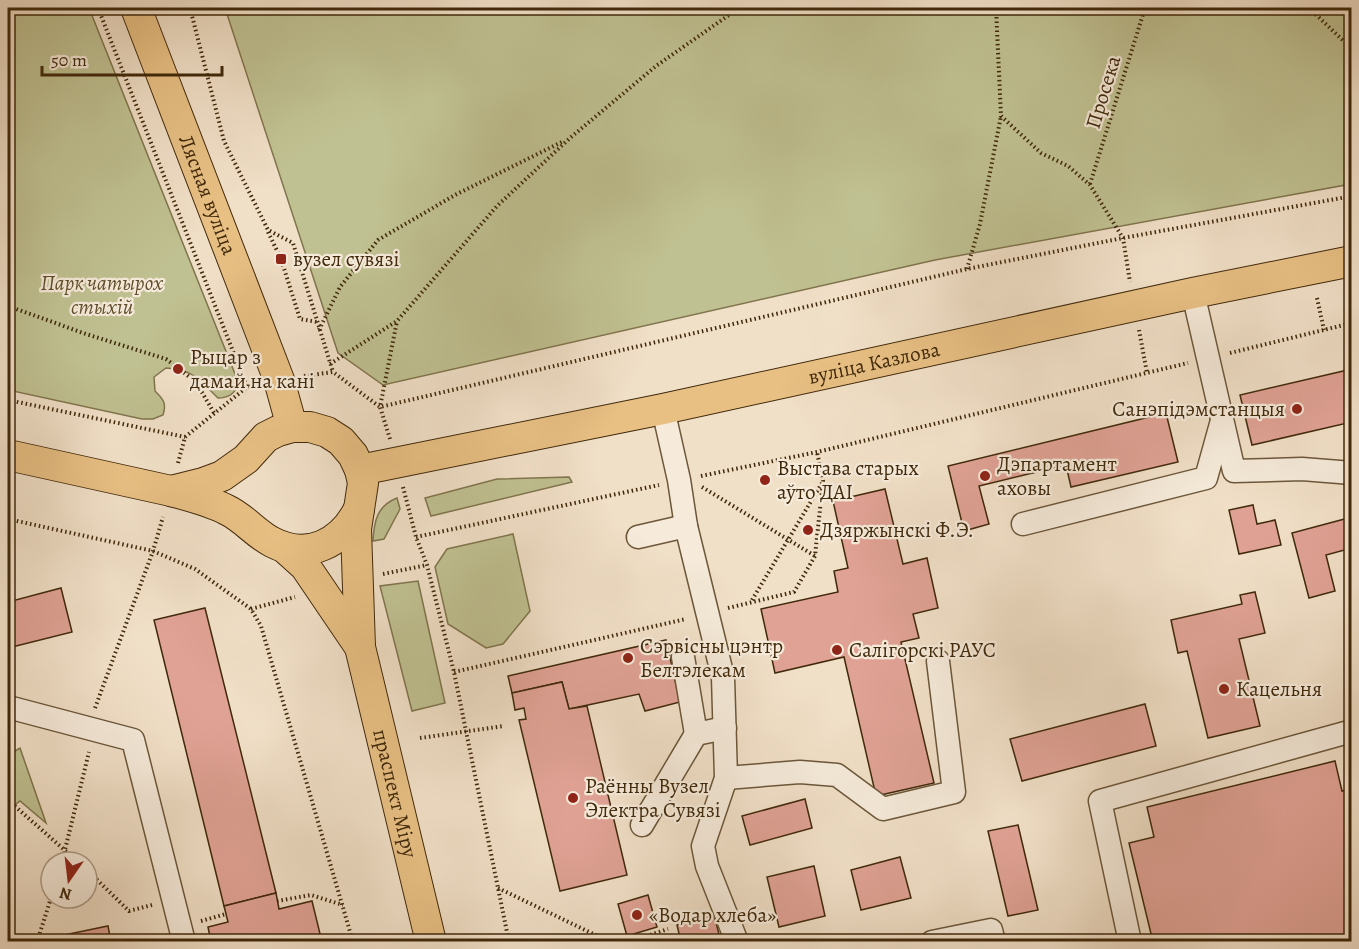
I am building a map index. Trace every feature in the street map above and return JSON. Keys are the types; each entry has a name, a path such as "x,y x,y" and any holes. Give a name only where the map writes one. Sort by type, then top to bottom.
{"main road":[{"name":"Лясная вуліца","path":"136,8 279,380 292,427"},
{"name":"вуліца Казлова","path":"360,470 663,409 1192,293 1352,261"},
{"path":"171,490 222,476 246,459 266,437 278,431 292,427 310,427 327,432 341,441 352,454 360,470 363,483 356,529 360,647"},
{"path":"8,455 171,490 222,507 252,526 262,536 285,548 305,566 360,647"},
{"path":"246,459 239,494 243,511 252,526"},
{"path":"285,548 308,549 329,543 352,523 359,509"},
{"name":"праспект Міру","path":"360,647 431,942"}],"lane":[{"path":"1192,293 1234,471 1302,469 1352,473"},
{"path":"663,409 684,479 686,526 723,677 726,778 703,846 707,866 737,942"},
{"path":"1023,524 1206,478 1215,452 1222,419"},
{"path":"638,537 686,526"},
{"path":"642,825 696,734 683,657"},
{"path":"726,778 800,772 837,776 883,808 954,792 938,661"},
{"path":"8,707 133,740 184,942"},
{"path":"696,734 725,729"},
{"path":"1130,942 1100,801 1352,731"},
{"path":"932,942 992,930 994,942"}],"path":[{"path":"98,8 247,387 333,372"},
{"path":"190,8 224,141 281,259 300,319 317,322"},
{"path":"330,364 397,321 497,206 570,138 656,66 739,8"},
{"path":"967,269 980,224 1001,116 996,8"},
{"name":"Просека","path":"1090,185 1145,8"},
{"path":"1309,8 1352,49"},
{"path":"1001,116 1041,153 1068,166 1090,185 1123,238"},
{"path":"319,330 340,287 378,240 455,195 570,138"},
{"path":"268,230 293,243 333,372 380,407 967,269 1352,196"},
{"path":"1317,298 1324,330"},
{"path":"8,306 166,359 196,382 214,413"},
{"path":"380,407 397,321"},
{"path":"509,942 453,672 427,565 416,537 817,452 1352,323"},
{"path":"8,400 185,437"},
{"path":"684,479 815,556"},
{"path":"752,601 823,481"},
{"path":"8,519 153,551 195,569 251,609 261,627 353,942"},
{"path":"8,800 66,850 91,748 87,728 153,551"},
{"path":"420,738 504,726"},
{"path":"99,882 129,912 173,898"},
{"path":"498,888 610,942"},
{"path":"277,901 311,895 344,905"},
{"path":"37,942 47,910"},
{"path":"629,942 668,929"}],"green space":[{"name":"Парк чатырох стыхій","path":"8,8 89,8 239,384 231,395 218,398 189,373 166,368 154,377 155,391 164,404 163,415 153,419 142,419 8,390"},
{"path":"225,8 1351,8 1351,184 935,260 383,385 338,353"},
{"path":"569,477 572,482 431,516 425,498 497,479"},
{"path":"397,498 400,509 384,539 373,541 378,515 385,505"},
{"path":"513,534 530,611 503,644 486,648 448,624 435,567 447,549"},
{"path":"418,581 445,703 412,711 380,586"},
{"path":"20,748 46,823 20,801 8,810 8,755"}],"building":[{"name":"Санэпідэмстанцыя","path":"1352,369 1352,422 1252,445 1240,395"},
{"name":"Дэпартамент аховы","path":"1166,413 1178,462 1071,487 1066,465 979,486 989,524 964,531 948,466"},
{"name":"Салігорскі РАУС","path":"885,489 903,564 927,558 938,608 913,614 919,638 901,642 934,783 876,796 844,657 775,673 761,609 838,592 834,571 848,568 833,501"},
{"path":"1253,505 1257,524 1275,520 1281,545 1239,554 1229,510"},
{"path":"1352,517 1352,548 1326,555 1335,591 1309,598 1292,533"},
{"path":"61,588 72,632 8,648 8,602"},
{"name":"Кацельня","path":"1255,592 1265,633 1239,639 1260,726 1208,738 1187,651 1178,653 1171,620 1242,604 1240,595"},
{"path":"205,608 276,893 224,906 154,620"},
{"name":"Сэрвісны цэнтр Белтэлекам","path":"666,640 680,702 645,711 639,694 569,709 562,682 512,693 508,676"},
{"name":"Раённы Вузел Электра Сувязі","path":"562,682 569,709 587,706 627,875 560,891 519,720 526,719 524,708 515,710 512,693"},
{"path":"1145,704 1156,746 1022,781 1010,739"},
{"path":"1335,761 1342,791 1352,789 1352,942 1153,942 1129,843 1154,837 1147,807"},
{"path":"805,799 812,828 750,845 742,816"},
{"path":"1018,825 1038,910 1008,916 988,831"},
{"path":"900,857 911,898 861,910 851,870"},
{"path":"814,866 825,916 779,927 767,877"},
{"path":"276,893 279,909 312,901 322,942 211,942 208,927 228,922 224,906"},
{"name":"«Водар хлеба»","path":"648,895 657,927 627,936 618,904"},
{"path":"714,915 721,942 681,942 677,925"},
{"path":"108,926 111,942 60,942 59,936"}],"place":[{"name":"вузел сувязі","path":"281,259"},
{"name":"Рыцар з дамай на кані","path":"178,369"},
{"name":"Санэпідэмстанцыя","path":"1297,409"},
{"name":"Дэпартамент аховы","path":"985,476"},
{"name":"Выстава старых аўто ДАІ","path":"765,480"},
{"name":"Дзяржынскі Ф.Э.","path":"808,530"},
{"name":"Салігорскі РАУС","path":"837,650"},
{"name":"Сэрвісны цэнтр Белтэлекам","path":"628,658"},
{"name":"Кацельня","path":"1224,689"},
{"name":"Раённы Вузел Электра Сувязі","path":"573,798"},
{"name":"«Водар хлеба»","path":"637,915"}]}
